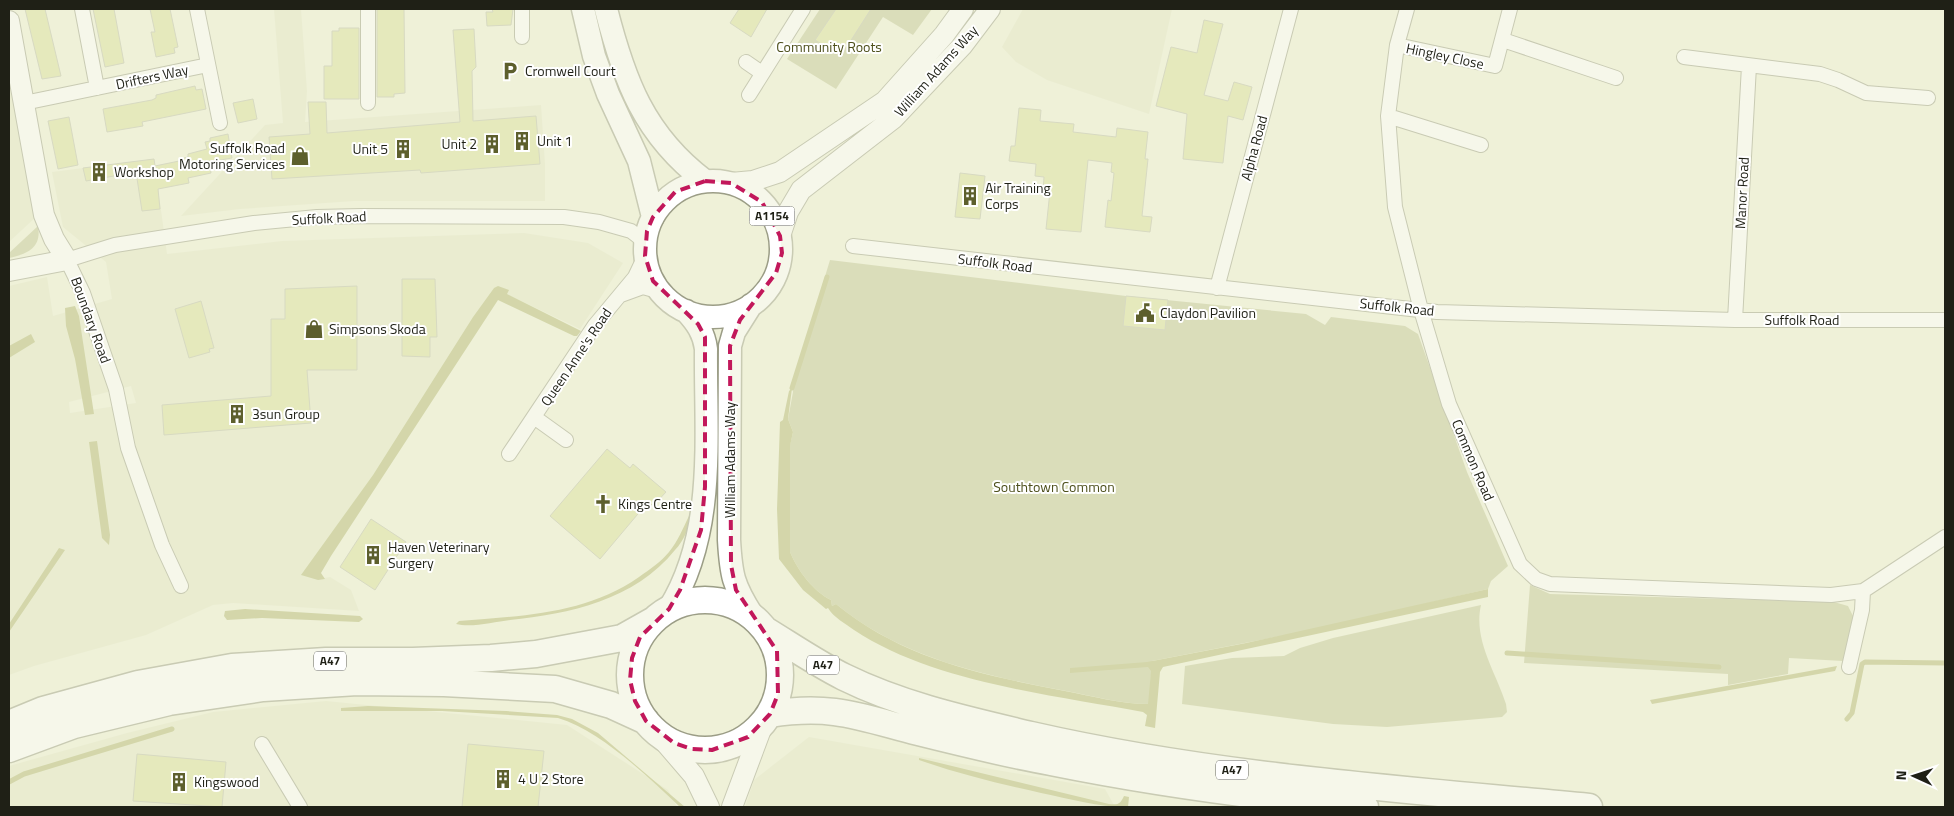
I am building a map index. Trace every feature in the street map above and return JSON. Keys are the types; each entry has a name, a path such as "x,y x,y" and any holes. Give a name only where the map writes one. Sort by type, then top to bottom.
{"highway":[{"path":"712,599 733,604 760,623 777,651 781,672 778,694 766,719 740,741 712,750 692,749 674,744 652,727 635,701 632,687 632,658 640,637 661,614 689,601 712,599"},
{"name":"A47","path":"9,724 44,710 138,684 232,667 326,661 413,662 536,654 622,638 661,614"},
{"name":"A47","path":"760,623 844,677 882,693 978,722 1055,740 1160,761 1287,778 1589,807"},
{"name":"A47","path":"9,749 74,725 170,702 263,688 357,682 444,683 555,689 611,705 652,727"},
{"name":"A47","path":"766,719 796,710 832,710 862,715 917,731 1049,762 1133,778 1298,801 1366,807"}],"main road":[{"name":"A1154","path":"583,9 594,56 608,94 639,161 653,217"},
{"path":"606,9 616,48 643,112 666,147 683,164 705,181"},
{"name":"A1154","path":"705,181 731,183 748,191 762,202 773,218 780,236 782,253 776,273 766,291 752,304 731,314 708,316 686,311 672,303 660,292 648,269 645,251 653,217 662,203 675,192 689,185 705,181"},
{"name":"William Adams Way","path":"752,304 737,326 730,346 729,540 736,590 760,623"},
{"name":"William Adams Way","path":"661,614 680,590 701,530 705,487 705,337 698,324 686,311"}],"street":[{"name":"Drifters Way","path":"82,9 97,88"},
{"name":"Drifters Way","path":"197,9 220,123"},
{"path":"368,9 368,103"},
{"path":"522,9 522,34"},
{"path":"749,95 803,9"},
{"name":"William Adams Way","path":"731,183 753,181 780,172 884,102 944,35 963,9"},
{"name":"William Adams Way","path":"780,236 788,212 801,190 894,118 962,46 990,9"},
{"name":"Alpha Road","path":"1217,288 1291,9"},
{"name":"Common Road","path":"1407,9 1397,45 1388,116 1395,207 1421,310 1449,404 1515,557 1536,579 1550,584 1830,594 1863,591"},
{"name":"Hingley Close","path":"1397,45 1495,66 1510,9"},
{"name":"Boundary Road","path":"9,21 44,215 54,239 67,260 83,293 116,389 128,448 162,545 182,586"},
{"path":"1503,40 1616,78"},
{"path":"1684,57 1820,74 1866,93 1928,98"},
{"path":"746,62 762,73"},
{"name":"Drifters Way","path":"24,103 208,65"},
{"name":"Manor Road","path":"1735,320 1749,66"},
{"path":"1388,116 1481,145"},
{"name":"Suffolk Road","path":"9,271 67,260 115,245 254,224 317,217 542,216 598,222 631,231 640,238 645,251"},
{"name":"Suffolk Road","path":"853,246 1421,310 1735,320 1945,320"},
{"name":"Queen Anne's Road","path":"509,454 595,325 635,277 645,251"},
{"name":"Queen Anne's Road","path":"618,296 632,289 643,287 660,292"},
{"name":"Queen Anne's Road","path":"534,417 566,440"},
{"path":"1849,667 1862,610 1863,591 1945,537"},
{"path":"732,807 766,719"},
{"path":"652,727 694,776 708,807"},
{"path":"262,744 300,807"}],"highlighted area":[{"path":"705,181 731,183 762,202 780,236 782,253 776,273 740,320 730,346 731,565 736,590 777,651 778,694 770,714 748,737 712,750 692,749 674,743 646,721 635,701 630,680 632,658 640,637 669,609 680,590 701,530 705,487 705,337 698,324 653,281 645,256 647,231 653,217 675,192"}],"shaded area":[{"path":"274,9 301,9 307,91 305,122 541,105 545,164 545,201 354,201 240,209 181,216 265,125 283,123"},
{"path":"1023,9 1172,9 1149,114 1047,80 1016,62 1002,47"},
{"path":"9,80 37,216 9,242"},
{"path":"154,159 167,254 282,241 524,233 588,243 623,263 580,329 494,288 473,317 373,475 302,575 318,579 330,577 351,590 359,611 233,603 213,605 146,635 34,666 9,675 9,286 47,277 53,316 112,299 106,262 63,227 52,172","holes":["131,386 136,403 70,413 69,402"]},
{"path":"498,286 509,290 507,294 581,331 577,336 574,336 498,300 331,556 321,573 325,579 318,580 301,575 373,475 473,317 494,288"},
{"path":"75,306 79,316 94,414 85,415 75,359 66,326 65,308"},
{"path":"31,334 35,342 9,358 9,346"},
{"path":"792,388 788,419 793,432 790,446 790,552 797,566 812,586 831,600 832,606 836,604 888,639 944,662 1034,685 1127,703 1148,704 1151,671 1148,667 1070,673 1070,668 1147,662 1246,643 1488,589 1488,597 1163,667 1160,672 1155,728 1145,726 1147,715 1143,712 1032,692 956,674 885,648 854,630 803,590 779,559 777,509 780,422 783,420 789,391"},
{"path":"97,441 110,535 109,545 102,538 89,442"},
{"path":"689,516 693,516 675,550 659,567 621,593 600,602 555,614 475,625 456,624 459,621 530,615 553,611 597,599 619,589 639,577 666,556 678,539"},
{"path":"59,548 65,550 9,632 9,624"},
{"path":"245,609 360,616 363,619 359,622 262,618 227,620 224,616 225,611"},
{"path":"1837,666 1835,671 1652,704 1650,700"},
{"path":"326,701 567,725 668,790 677,807 9,807 9,766 127,733 213,712"},
{"path":"368,706 506,711 557,715 572,719 598,733 685,807 680,807 607,744 591,733 558,718 442,711 341,711 341,708"},
{"path":"809,737 1105,789 1115,807 745,807 754,780"},
{"path":"919,758 1109,804 1117,804 1124,796 1129,797 1128,807 1106,806 1010,786 949,770 919,760"}],"green space":[{"name":"Community Roots","path":"820,9 932,9 913,35 883,17 836,89 787,59"},
{"path":"38,226 38,240 32,249 9,258 9,253"},
{"name":"Southtown Common","path":"830,260 1126,296 1306,314 1325,325 1331,317 1405,326 1418,334 1467,472 1508,566 1491,581 1488,589 1317,629 1152,661 1149,704 1128,703 974,671 945,662 889,639 862,623 836,604 832,606 831,600 807,580 790,552 790,445 793,432 788,419 793,392 792,385"},
{"path":"1530,585 1550,594 1834,602 1848,606 1853,616 1843,661 1789,658 1788,674 1728,685 1728,674 1524,663"},
{"path":"1481,605 1479,618 1483,643 1506,704 1507,712 1502,717 1387,727 1333,724 1182,704 1185,666 1232,658 1284,656 1300,648 1333,638"}],"building":[{"path":"25,9 45,9 61,76 42,79"},
{"path":"93,9 114,9 124,63 105,67"},
{"path":"150,9 170,9 178,47 174,48 175,53 156,57 151,32 155,32"},
{"path":"377,9 404,9 405,93 394,94 394,97 377,97"},
{"path":"492,9 513,9 511,25 487,26 486,12 493,12"},
{"path":"739,9 767,9 751,37 730,23"},
{"path":"836,9 871,9 841,56 815,40"},
{"path":"1204,20 1223,24 1204,95 1228,101 1234,82 1252,87 1243,120 1228,116 1223,163 1183,159 1187,114 1156,106 1171,47 1197,53"},
{"path":"339,28 359,28 359,99 324,99 324,66 332,66 332,31 339,31"},
{"path":"474,29 476,67 472,71 473,121 536,116 540,164 421,173 420,170 272,179 269,137 310,134 308,102 326,102 327,133 460,122 453,30"},
{"path":"195,86 196,90 202,89 206,109 142,122 143,126 107,132 103,109 152,100 156,98 156,95"},
{"path":"253,99 257,119 238,123 233,103"},
{"path":"1019,108 1041,110 1040,121 1074,124 1073,132 1116,137 1117,128 1148,132 1145,159 1148,159 1142,216 1152,217 1150,232 1105,227 1108,200 1111,201 1114,173 1111,172 1112,163 1088,160 1081,232 1046,229 1050,191 1043,191 1044,177 1035,176 1036,164 1009,161 1011,146 1015,146"},
{"path":"69,117 78,165 58,169 48,121"},
{"path":"228,134 232,158 209,162 211,173 188,178 189,183 158,189 160,209 142,211 136,172 86,181 83,168 154,159 155,166 184,160 184,158 188,157 188,154 207,149 205,142 210,141 210,138"},
{"name":"Air Training Corps","path":"960,173 985,176 980,219 955,217"},
{"path":"402,279 435,279 437,337 430,337 430,357 402,356"},
{"path":"357,286 357,370 307,370 311,423 164,435 162,405 271,396 271,319 285,319 285,289"},
{"name":"Claydon Pavilion","path":"1126,296 1168,300 1165,330 1123,326"},
{"path":"201,301 214,348 209,349 210,352 189,358 175,309"},
{"name":"Kings Centre","path":"607,449 630,468 633,464 666,492 653,506 648,502 600,559 550,516"},
{"name":"Haven Veterinary Surgery","path":"371,519 406,542 375,590 340,567"},
{"name":"4 U 2 Store","path":"468,744 544,751 538,807 462,807"},
{"name":"Kingswood","path":"137,754 226,762 222,807 133,801"}],"waterway":[{"path":"792,388 827,277"},
{"path":"1507,653 1719,667"},
{"path":"1847,719 1852,713 1862,664 1865,662 1945,663"},
{"path":"9,782 24,774 172,729"}],"place":[{"name":"Cromwell Court","path":"510,71"},
{"name":"Unit 1","path":"522,141"},
{"name":"Unit 2","path":"492,144"},
{"name":"Unit 5","path":"403,149"},
{"name":"Suffolk Road Motoring Services","path":"300,156"},
{"name":"Workshop","path":"99,172"},
{"name":"Air Training Corps","path":"970,196"},
{"name":"Claydon Pavilion","path":"1145,313"},
{"name":"Simpsons Skoda","path":"314,329"},
{"name":"3sun Group","path":"237,414"},
{"name":"Kings Centre","path":"603,504"},
{"name":"Haven Veterinary Surgery","path":"373,555"},
{"name":"4 U 2 Store","path":"503,779"},
{"name":"Kingswood","path":"179,782"}]}
